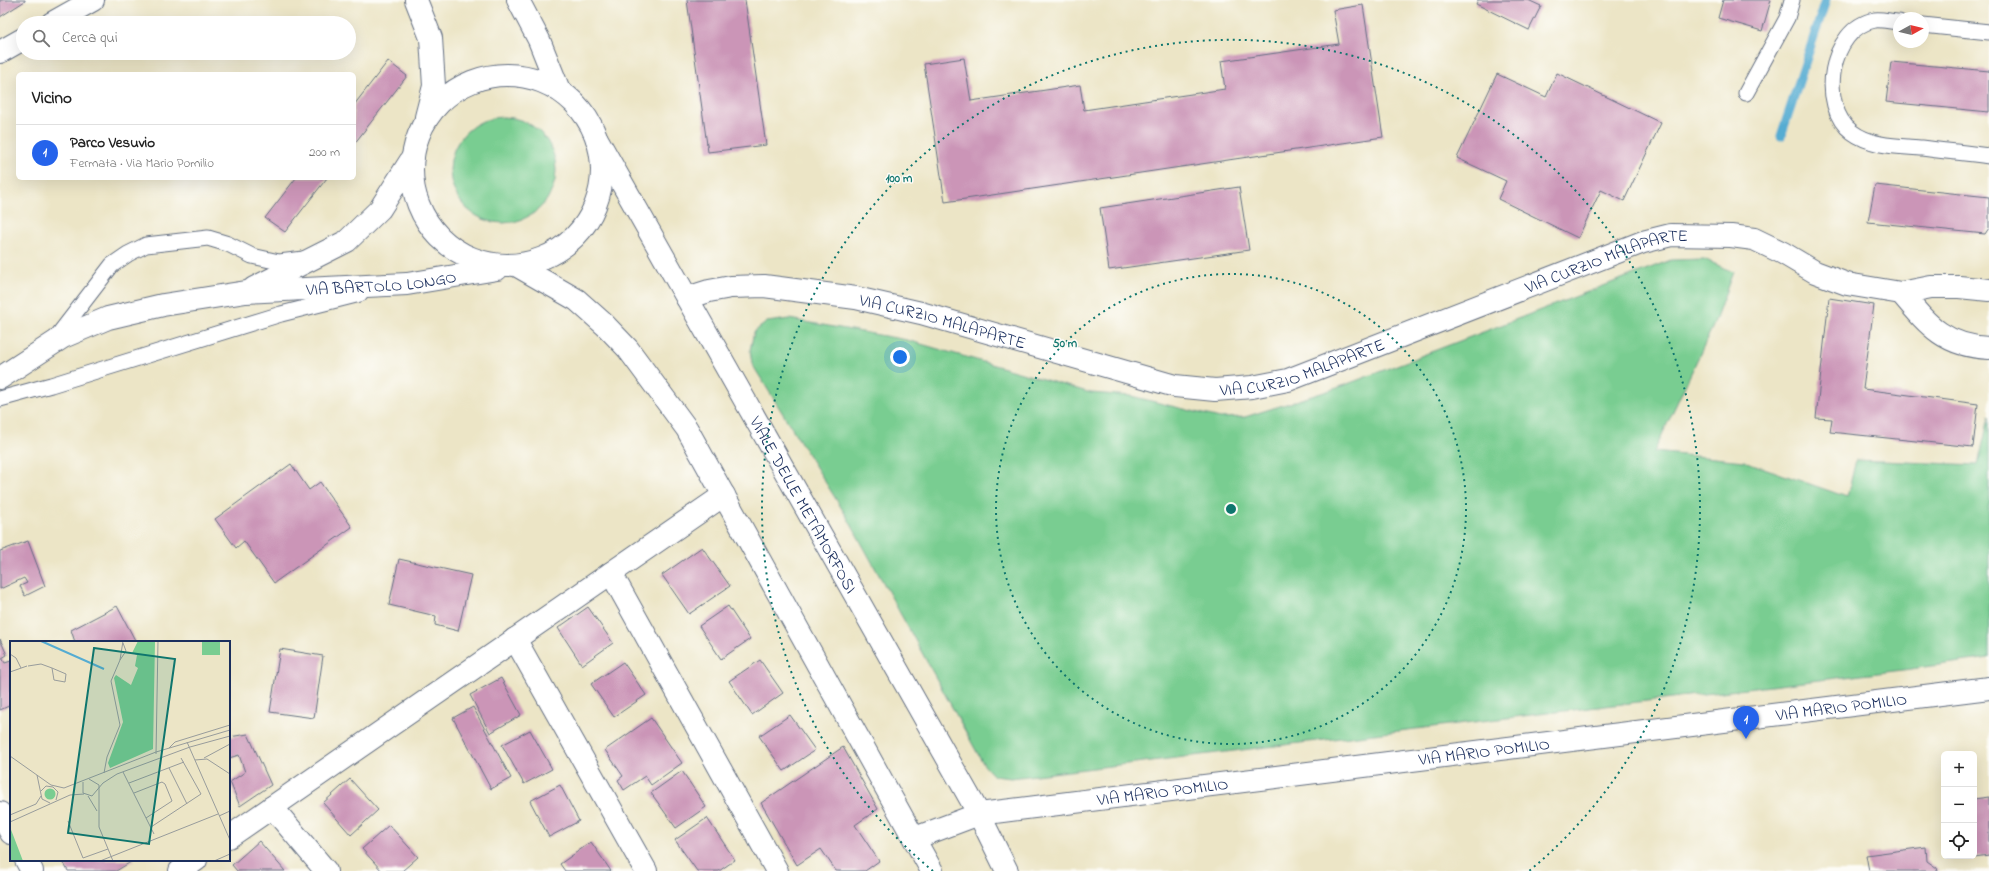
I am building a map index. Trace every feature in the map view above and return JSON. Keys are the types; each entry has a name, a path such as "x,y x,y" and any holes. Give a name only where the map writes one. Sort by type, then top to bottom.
{"street":[{"path":"64,16 93,0"},
{"path":"416,0 431,38 434,86 424,123 417,139 413,157 413,184 417,202 425,219 447,244 468,257 487,264 516,265 534,262 552,255 578,235 593,212 600,191 602,169 597,139"},
{"path":"518,0 539,40 559,90"},
{"path":"0,52 16,43"},
{"path":"424,123 445,98 457,89 474,81 492,76 510,75 529,78 559,90"},
{"name":"VIALE DELLE METAMORFOSI","path":"559,90 582,111 980,814 1007,871"},
{"name":"VIA BARTOLO LONGO","path":"246,292 347,241 380,208 413,157"},
{"name":"VIA CURZIO MALAPARTE","path":"687,298 709,291 731,287 764,286 856,298 921,313 1175,386 1215,390 1252,387 1288,380 1643,242 1671,235 1702,234 1754,239 1783,253 1816,272 1847,284 1900,293 1931,288 1959,287 1989,290"},
{"path":"516,265 577,300 605,325 628,349 687,429 932,871"},
{"name":"VIA BARTOLO LONGO","path":"0,378 63,337 108,318 163,305 246,292 407,284 516,265"},
{"path":"1900,293 1926,322 1949,340 1989,348"},
{"path":"230,836 724,495"},
{"path":"611,572 777,871"},
{"path":"515,639 646,871"},
{"name":"VIA MARIO POMILIO","path":"915,838 980,814 1989,688"},
{"path":"272,807 326,871"},
{"path":"0,813 10,831"},
{"path":"27,861 32,871"}],"lane":[{"path":"1746,92 1787,18 1792,0"},
{"path":"1893,22 1875,20 1861,26 1842,44 1835,60 1831,85 1835,105 1843,124 1852,132 1878,144 1989,156"},
{"path":"1929,26 1989,32"},
{"path":"50,346 112,265 128,254 146,245 208,238 228,244 252,256 279,262 314,258"},
{"path":"0,399 51,385 327,301 407,284"}],"green space":[{"path":"503,117 523,121 541,132 552,150 556,170 552,190 541,208 523,219 503,223 483,219 465,208 454,190 450,170 454,150 465,132 483,121"},
{"path":"1704,259 1733,272 1714,324 1654,452 1744,461 1847,497 1856,460 1978,465 1989,417 1989,658 1911,669 1011,778 994,776 984,765 847,517 752,364 750,350 754,332 767,322 789,319 907,340 1091,393 1131,396 1220,418 1245,417 1337,388 1671,260"}],"building":[{"path":"0,0 25,0 25,1 0,17"},
{"path":"687,0 745,0 766,145 708,152"},
{"path":"1478,0 1528,0 1541,6 1529,30 1476,4"},
{"path":"1723,0 1771,0 1762,31 1718,18"},
{"path":"1363,5 1383,137 945,202 924,64 964,58 971,101 1080,85 1084,110 1225,89 1221,61 1339,44 1333,10"},
{"path":"388,61 407,76 356,141 356,102"},
{"path":"1891,62 1989,71 1989,112 1886,102"},
{"path":"1557,73 1661,123 1624,201 1601,190 1578,238 1498,199 1506,181 1457,158 1497,74 1546,97"},
{"path":"294,180 325,180 285,232 265,218"},
{"path":"1875,185 1989,197 1989,228 1985,234 1868,222"},
{"path":"1239,187 1249,250 1109,270 1100,208"},
{"path":"1829,298 1874,305 1863,389 1978,404 1973,447 1830,432 1832,419 1816,418"},
{"path":"291,464 309,490 320,482 352,527 274,583 244,541 236,548 215,519"},
{"path":"28,541 45,586 25,596 20,586 27,583 24,578 0,589 0,551"},
{"path":"702,547 730,586 689,614 662,575"},
{"path":"399,559 471,575 458,631 435,625 436,616 389,605"},
{"path":"117,606 135,641 75,641 71,630"},
{"path":"728,606 750,639 721,659 699,626"},
{"path":"588,607 613,643 582,665 558,628"},
{"path":"0,639 7,655 2,658 5,663 10,661 10,705 0,710"},
{"path":"280,649 323,656 314,718 270,712"},
{"path":"760,660 783,693 752,715 729,681"},
{"path":"623,662 646,695 614,717 591,684"},
{"path":"501,678 521,715 490,733 470,695"},
{"path":"473,707 511,778 491,789 453,718"},
{"path":"790,715 815,750 784,771 759,736"},
{"path":"651,718 682,763 651,785 645,776 624,790 618,780 623,776 605,750"},
{"path":"530,730 552,769 524,784 502,745"},
{"path":"248,734 271,785 240,806 230,782 245,772 239,755 230,758 230,737"},
{"path":"843,747 878,809 855,825 879,861 865,871 836,871 821,849 797,865 761,803"},
{"path":"682,771 706,807 676,828 651,793"},
{"path":"350,779 378,810 351,835 323,803"},
{"path":"560,785 579,821 549,837 530,801"},
{"path":"1989,797 1989,855 1977,857 1977,823 1977,799"},
{"path":"707,818 735,860 719,871 697,871 675,840"},
{"path":"389,825 418,857 402,871 382,871 362,849"},
{"path":"259,841 285,871 237,871 232,865"},
{"path":"591,842 611,871 565,871 560,864"},
{"path":"1926,847 1927,861 1937,868 1938,871 1869,871 1866,855"},
{"path":"63,861 132,861 116,871 68,871"}],"waterway":[{"path":"1781,136 1826,0"}],"place":[{"name":"Parco Vesuvio","path":"1746,739"}]}
